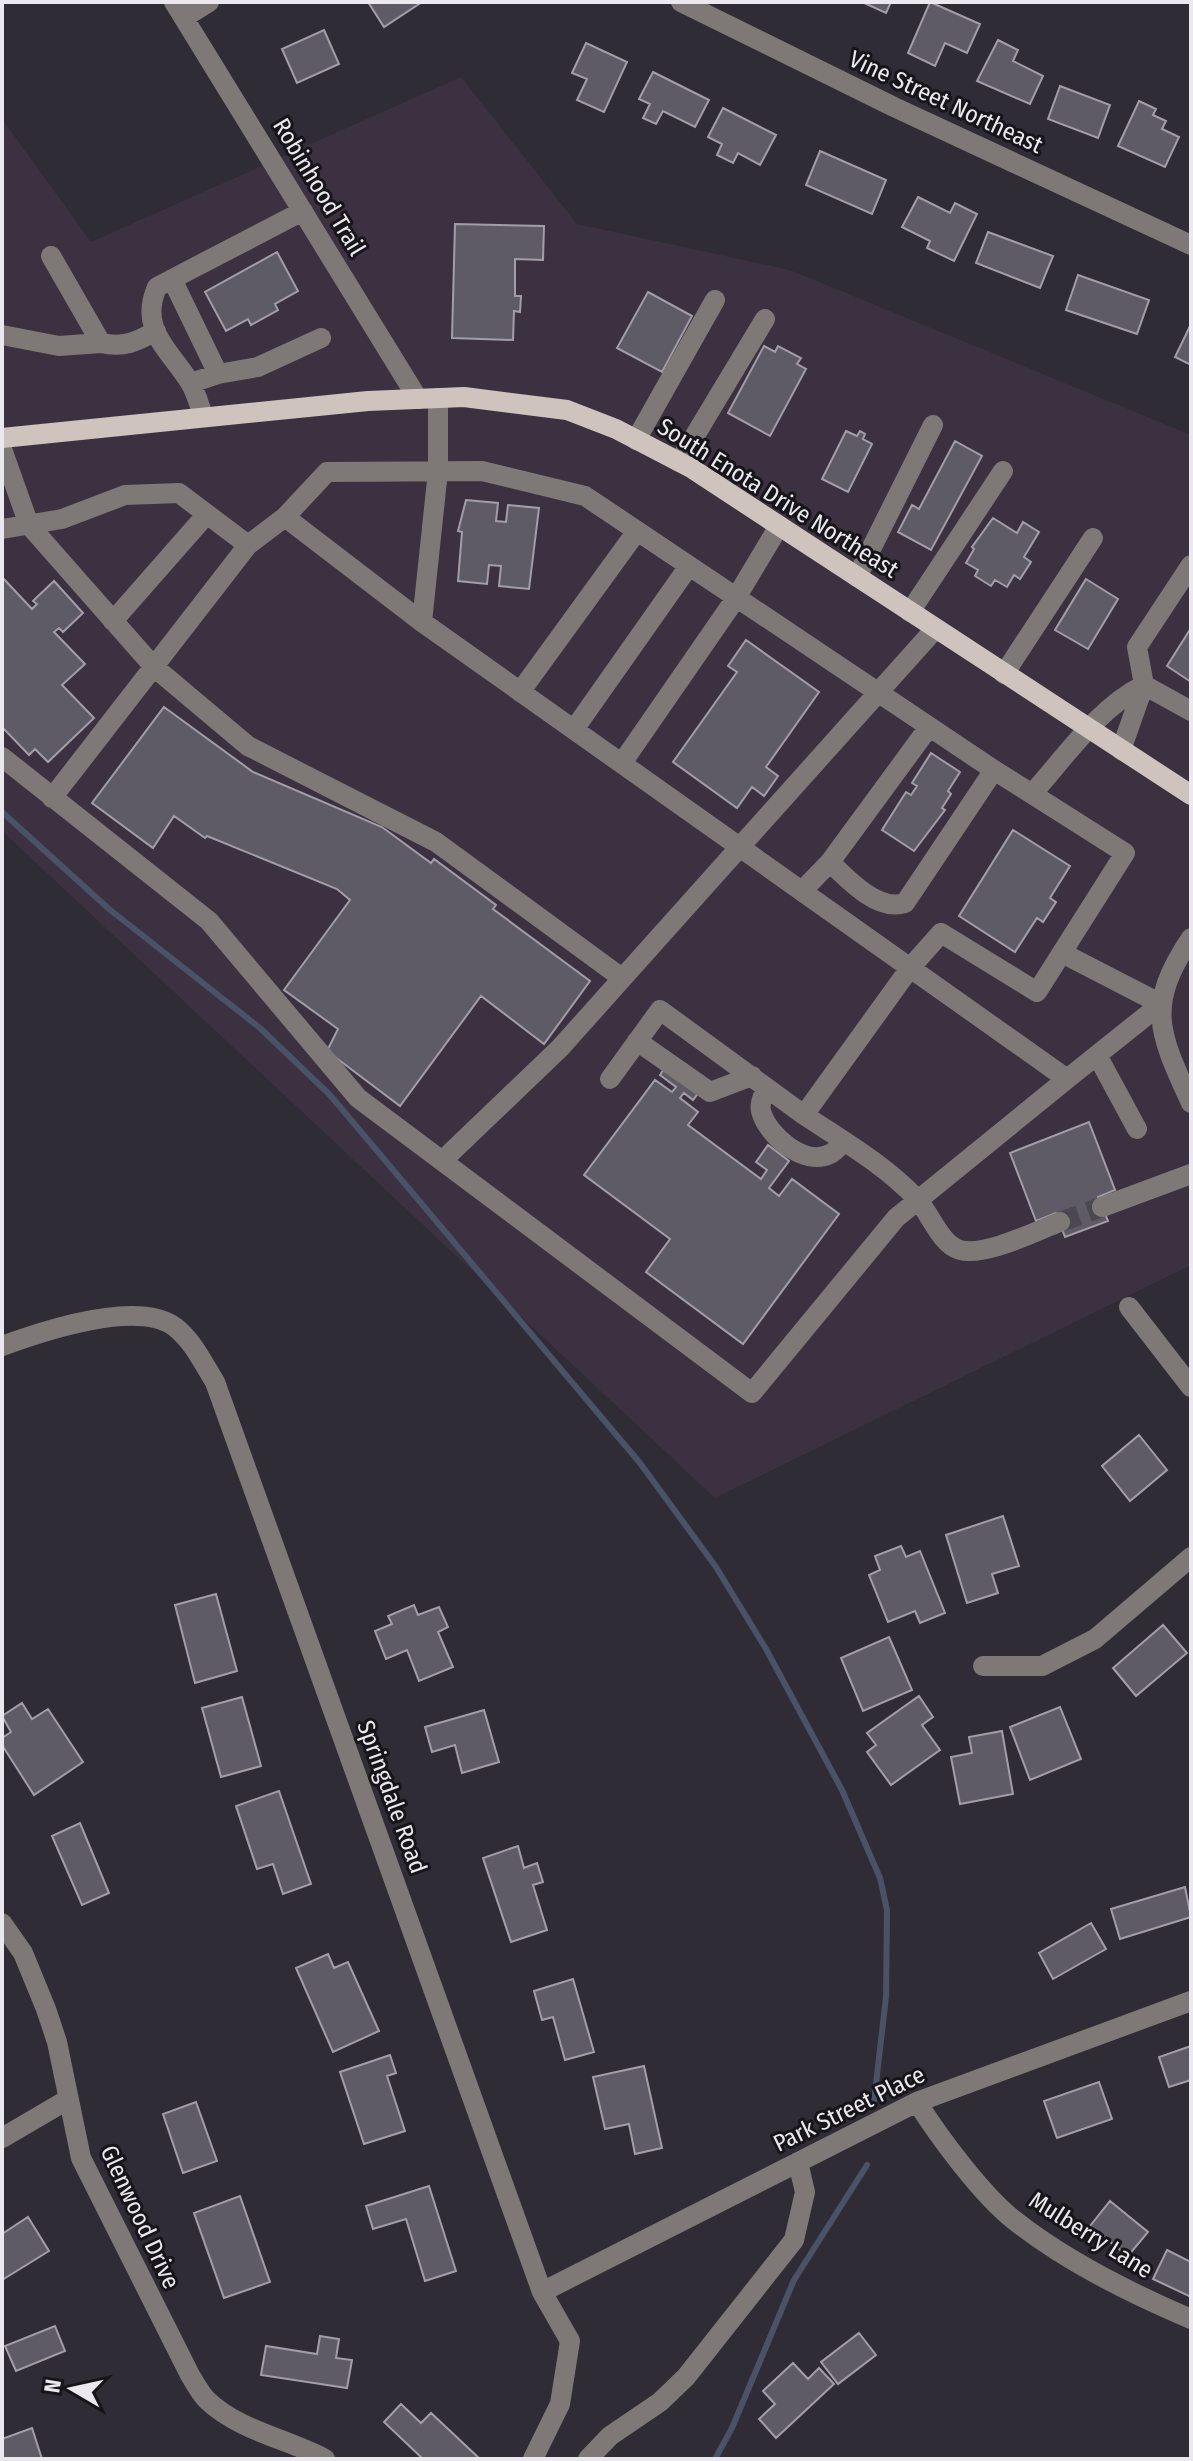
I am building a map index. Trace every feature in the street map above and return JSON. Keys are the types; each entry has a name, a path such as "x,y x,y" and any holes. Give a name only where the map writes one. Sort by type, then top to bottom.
{"main road":[{"name":"South Enota Drive Northeast","path":"2,438 203,416 428,398 464,397 567,410 679,462 1191,795"}],"street":[{"path":"180,10 209,2"},
{"name":"Vine Street Northeast","path":"681,2 894,107 1191,245"},
{"name":"Robinhood Trail","path":"180,10 303,211 428,398"},
{"path":"203,416 191,383 156,331 149,306 157,287 303,211"},
{"path":"51,256 101,343"},
{"path":"172,279 218,374"},
{"path":"636,440 715,300"},
{"path":"679,462 765,319"},
{"path":"6,336 59,346 101,343 118,347 133,344 156,331"},
{"path":"191,383 218,374 258,367 321,338"},
{"path":"422,622 438,471 428,398"},
{"path":"857,577 933,425"},
{"path":"2,449 29,525 154,667 248,746 436,842 622,978"},
{"path":"52,798 248,545 285,517 327,472 482,471 585,496 876,692 1125,853 1064,954 1037,992 941,933 910,968 804,1115"},
{"path":"910,612 1003,471"},
{"path":"2,529 62,519 125,495 179,493 248,545"},
{"path":"113,621 207,514"},
{"path":"285,517 422,622 1067,1079"},
{"path":"622,763 736,598 779,526"},
{"path":"520,692 637,531"},
{"path":"1004,674 1093,538"},
{"path":"1121,750 1144,685 1137,647 1191,565"},
{"path":"575,728 689,566"},
{"path":"442,1161 560,1048 935,629"},
{"path":"1144,685 1191,711"},
{"path":"1032,794 1089,729 1126,694 1144,685"},
{"path":"802,891 830,862 929,727"},
{"path":"2,757 209,921 358,1098 752,1393 896,1218 1161,1004"},
{"path":"830,862 857,886 886,904 905,903 994,770"},
{"path":"1191,938 1169,971 1161,1004 1164,1043 1191,1103"},
{"path":"1064,954 1161,1004"},
{"path":"610,1079 660,1010 896,1179 919,1201 948,1242 960,1250 982,1250 1060,1222"},
{"path":"637,1041 710,1092 759,1082"},
{"path":"1097,1055 1137,1129"},
{"path":"759,1082 760,1107 767,1128 783,1141 811,1156 829,1154 844,1141"},
{"path":"1102,1207 1191,1174"},
{"path":"1129,1307 1191,1387"},
{"name":"Springdale Road","path":"2,1346 120,1315 154,1317 173,1326 190,1343 215,1382 542,2292 570,2341 560,2404 533,2459"},
{"path":"983,1666 1042,1666 1069,1653 1095,1639 1191,1557"},
{"name":"Glenwood Drive","path":"2,1923 23,1953 46,2009 57,2042 81,2158 170,2340 208,2401 264,2435 295,2443 325,2459"},
{"name":"Park Street Place","path":"542,2292 917,2102 1191,2001"},
{"path":"2,2138 67,2100"},
{"name":"Mulberry Lane","path":"917,2102 938,2136 1013,2220 1120,2288 1191,2319"},
{"path":"588,2459 627,2421 660,2402 686,2377 794,2240 805,2192 798,2162"}],"shaded area":[{"path":"461,77 577,224 790,270 1191,435 1191,1265 715,1498 2,831 2,119 91,242"}],"building":[{"path":"368,2 422,2 384,27"},
{"path":"862,2 891,2 886,13"},
{"path":"930,2 980,24 967,53 945,43 935,66 908,53"},
{"path":"324,30 339,64 297,83 282,49"},
{"path":"998,40 1018,50 1013,61 1043,76 1030,104 977,81"},
{"path":"586,43 627,62 604,112 577,100 587,79 572,73"},
{"path":"653,72 709,100 695,127 663,111 656,124 643,118 650,104 639,99"},
{"path":"1060,86 1110,105 1098,138 1048,119"},
{"path":"1139,101 1156,109 1153,115 1166,121 1162,129 1179,137 1165,167 1118,146"},
{"path":"723,108 776,135 760,165 738,153 733,163 717,155 722,144 708,137"},
{"path":"820,151 886,180 872,214 806,185"},
{"path":"918,197 950,213 955,203 977,214 954,261 927,248 930,241 902,227"},
{"path":"455,224 544,226 543,260 515,259 515,296 521,296 520,312 514,311 513,340 452,338"},
{"path":"988,232 1053,256 1040,288 976,263"},
{"path":"277,252 298,291 275,304 278,310 251,325 248,319 226,331 205,292"},
{"path":"1078,275 1149,300 1137,334 1066,310"},
{"path":"648,292 692,316 662,372 617,348"},
{"path":"1191,324 1191,365 1175,357"},
{"path":"764,346 775,352 778,346 801,358 797,364 806,369 770,436 728,413"},
{"path":"846,431 857,436 860,431 865,434 863,439 872,444 848,492 822,479"},
{"path":"955,441 982,456 931,550 898,532 912,505 919,509"},
{"path":"466,500 498,503 496,521 506,522 508,505 539,508 529,589 499,586 501,566 489,565 487,584 458,581 462,532 458,531"},
{"path":"993,518 1017,533 1023,522 1039,532 1024,557 1031,562 1020,579 1014,575 1007,587 995,580 991,586 975,576 978,570 966,563 974,549 972,547"},
{"path":"2,577 32,609 37,604 33,601 54,581 83,613 63,632 59,628 54,632 85,664 62,685 94,718 48,762 35,749 29,755 4,729 2,732"},
{"path":"1086,579 1118,599 1088,649 1055,630"},
{"path":"1191,628 1191,682 1167,666"},
{"path":"746,640 819,692 766,767 778,776 764,796 752,787 737,808 673,762 737,672 728,666"},
{"path":"164,707 253,772 382,827 431,863 434,859 496,905 493,909 590,981 544,1044 481,996 400,1106 327,1051 338,1029 284,990 350,900 337,889 207,836 205,838 174,816 153,848 92,803"},
{"path":"931,753 960,772 948,791 951,794 942,808 945,810 914,851 882,830 906,792 911,795 917,786 912,783"},
{"path":"1013,830 1070,866 1050,898 1056,902 1043,922 1037,918 1015,952 959,916"},
{"path":"665,1067 699,1092 693,1100 684,1093 680,1098 698,1112 688,1125 761,1179 767,1170 756,1162 768,1145 789,1161 769,1188 779,1196 792,1179 839,1214 743,1344 646,1272 670,1239 584,1175 655,1080 672,1092 676,1087 660,1075"},
{"path":"1089,1122 1115,1190 1098,1197 1108,1221 1065,1237 1056,1213 1036,1221 1010,1153"},
{"path":"1139,1435 1167,1470 1130,1501 1102,1466"},
{"path":"1003,1516 1019,1566 992,1574 998,1593 967,1603 946,1535"},
{"path":"901,1546 906,1557 920,1551 945,1613 920,1623 915,1611 888,1622 869,1575 880,1570 875,1556"},
{"path":"216,1594 237,1671 195,1683 175,1605"},
{"path":"414,1605 418,1615 439,1607 448,1627 438,1632 453,1667 419,1681 407,1650 386,1659 375,1631 392,1624 388,1616"},
{"path":"1163,1625 1187,1653 1136,1696 1113,1668"},
{"path":"889,1637 912,1690 863,1711 841,1658"},
{"path":"919,1696 933,1717 922,1725 940,1750 891,1785 867,1752 876,1745 867,1733"},
{"path":"242,1697 261,1766 221,1777 202,1708"},
{"path":"22,1703 32,1719 48,1709 83,1762 34,1795 2,1745 2,1738 11,1732 2,1716"},
{"path":"1060,1707 1081,1759 1030,1780 1010,1727"},
{"path":"484,1710 499,1762 462,1773 455,1745 432,1752 425,1727"},
{"path":"1002,1731 1013,1794 960,1804 951,1757 972,1753 969,1737"},
{"path":"279,1791 311,1884 283,1894 273,1864 257,1869 236,1806"},
{"path":"80,1823 109,1893 82,1905 52,1836"},
{"path":"518,1846 524,1868 537,1863 543,1882 533,1885 547,1930 511,1942 483,1858"},
{"path":"1185,1887 1191,1917 1120,1939 1111,1909"},
{"path":"1091,1923 1106,1949 1053,1979 1039,1953"},
{"path":"328,1954 334,1968 348,1962 379,2031 333,2052 296,1968"},
{"path":"573,1979 594,2052 565,2060 553,2017 542,2020 534,1991"},
{"path":"1191,2046 1191,2080 1169,2087 1159,2057"},
{"path":"390,2055 396,2073 387,2076 405,2131 364,2144 340,2072"},
{"path":"644,2066 662,2148 635,2154 629,2124 605,2129 593,2077"},
{"path":"1099,2082 1112,2119 1057,2138 1044,2101"},
{"path":"196,2102 217,2161 183,2173 163,2114"},
{"path":"429,2186 456,2271 425,2281 406,2219 373,2229 366,2206"},
{"path":"240,2196 270,2282 224,2298 194,2213"},
{"path":"1110,2201 1148,2232 1128,2256 1090,2226"},
{"path":"28,2217 49,2251 2,2280 2,2234"},
{"path":"1167,2250 1191,2262 1191,2297 1153,2279"},
{"path":"55,2326 65,2351 16,2371 5,2346"},
{"path":"859,2333 876,2355 838,2384 821,2362"},
{"path":"320,2336 339,2339 336,2358 352,2360 347,2388 261,2375 266,2346 317,2354"},
{"path":"793,2363 808,2379 819,2368 834,2384 776,2438 759,2419 775,2404 763,2391"},
{"path":"401,2404 421,2423 431,2413 480,2459 423,2459 384,2422"},
{"path":"32,2428 42,2459 2,2459 2,2439"}],"waterway":[{"path":"2,812 109,909 260,1028 330,1095 640,1463 716,1567 766,1649 842,1790 880,1878 887,1910 886,1997 874,2101"},
{"path":"715,2459 732,2428 794,2280 867,2165"}],"tunnel":[{"path":"1060,1222 1102,1207"}]}
